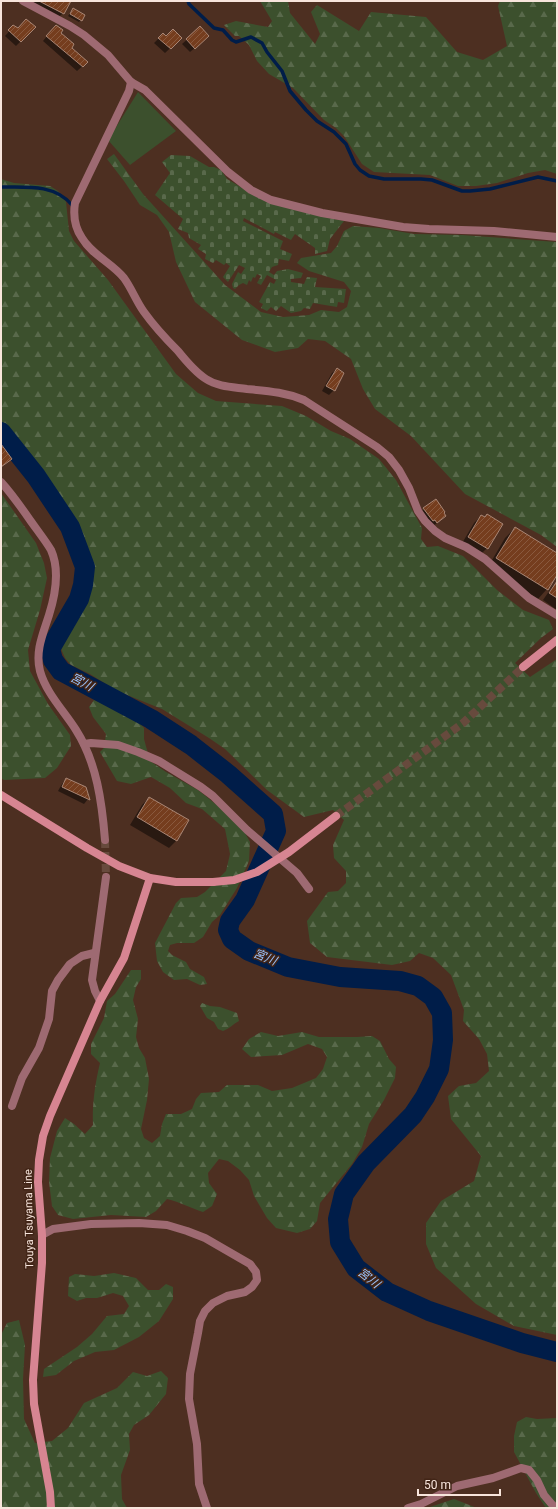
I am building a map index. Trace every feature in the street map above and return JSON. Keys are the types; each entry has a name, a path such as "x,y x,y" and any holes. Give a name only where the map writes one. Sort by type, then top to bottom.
{"main road":[{"path":"523,667 557,640"},
{"path":"1,795 119,866 150,878 176,882 213,882 234,880 257,872 289,852 336,816"},
{"name":"Touya Tsuyama Line","path":"51,1508 50,1492 34,1404 33,1380 42,1235 38,1182 39,1160 43,1136 50,1116 100,1001 124,958 150,878"}],"street":[{"path":"23,1 84,35 108,55 131,82 145,90 228,172 251,190 271,200 322,213 403,227 494,231 557,237"},
{"path":"131,82 129,91 75,203 75,224 81,238 123,277 131,288 143,311 153,324 196,371 206,379 228,387 292,395 304,400 377,448 389,458 399,470 424,521 445,538 466,547 485,559 529,598 557,615"},
{"path":"1,482 18,502 51,550 56,567 53,602 40,643 38,658 40,672 48,690 84,744 99,788 105,840"},
{"path":"84,744 91,742 118,745 159,761 213,796 247,830 297,873 309,889"},
{"path":"100,1001 92,980 94,953 106,877"},
{"path":"12,1106 22,1078 39,1048 50,1019 52,991 70,964 82,956 94,953"},
{"path":"42,1235 53,1229 91,1224 139,1223 167,1225 205,1238 250,1264 256,1272 257,1280 252,1287 245,1292 227,1296 213,1303 205,1311 199,1327 190,1374 189,1399 197,1444 199,1484 207,1508"},
{"path":"408,1508 421,1504 457,1486 493,1478 521,1468 529,1470 537,1480 544,1495 556,1508"}],"green space":[{"path":"260,1 288,1 290,13 315,44 320,34 311,12 317,5 359,31 371,12 426,17 457,52 483,60 507,46 498,6 500,1 557,1 557,174 545,170 528,173 497,183 476,186 458,186 430,175 374,172 362,164 344,136 336,128 324,120 293,88 269,74 257,61 249,45 239,36 235,36 224,25 236,21 268,27 272,21"},
{"path":"138,92 176,131 130,165 108,140"},
{"path":"114,154 143,194 225,285 261,312 283,317 309,315 321,310 339,312 347,307 351,291 344,282 309,271 297,263 301,258 331,253 337,246 344,231 353,226 379,228 414,234 462,235 557,242 557,547 541,535 465,494 411,436 375,409 363,389 351,359 325,341 308,339 298,348 275,352 242,340 195,302 176,262 169,232 157,215 140,205 107,159"},
{"path":"171,155 190,156 209,167 214,167 221,170 227,179 244,189 322,216 344,221 330,239 327,251 315,254 315,248 295,234 291,240 275,232 274,234 244,218 243,221 283,241 280,249 292,254 289,261 279,259 278,265 272,267 269,272 274,275 277,271 288,269 303,273 301,278 291,279 291,282 304,284 307,277 317,278 315,287 346,289 344,303 338,302 337,307 313,303 310,309 304,308 301,311 291,313 281,306 276,311 271,307 267,311 261,308 263,304 259,302 270,282 274,284 276,280 267,275 261,285 257,283 261,276 257,274 255,278 253,277 251,282 249,280 247,285 243,283 235,289 233,288 232,284 238,272 241,274 245,268 239,265 228,282 223,277 230,266 226,263 224,265 216,260 213,263 205,259 206,254 198,249 201,245 189,238 188,233 178,229 183,219 155,195 170,173 162,162"},
{"path":"1,179 14,183 50,186 58,191 66,202 69,231 74,241 108,280 176,374 198,393 216,401 282,406 306,416 331,431 350,439 379,459 396,480 422,528 421,539 427,547 438,546 463,556 497,590 523,610 549,620 553,629 541,638 515,663 530,677 557,659 557,1335 514,1326 476,1304 436,1268 426,1244 426,1223 441,1201 474,1181 481,1156 451,1119 448,1096 459,1086 476,1083 489,1071 487,1054 479,1039 463,1021 464,1010 451,975 433,958 419,953 410,961 392,965 327,957 310,943 307,921 328,892 338,891 346,883 346,871 334,858 333,845 344,820 333,810 304,817 267,790 225,749 209,738 162,709 117,691 90,674 71,665 65,658 60,645 88,593 90,586 89,576 84,554 69,514 1,426"},
{"path":"1,493 36,543 44,563 47,578 40,610 28,650 30,671 48,704 70,735 71,746 57,768 45,778 4,780 1,778"},
{"path":"94,700 134,717 144,728 144,739 150,761 198,790 218,806 245,833 250,842 249,861 237,888 220,915 212,922 203,937 194,943 177,943 170,945 168,951 172,955 186,962 190,969 204,977 207,984 200,985 187,979 174,980 163,972 157,961 155,943 176,903 181,898 197,897 205,892 226,871 230,854 225,829 202,809 186,803 170,788 151,777 131,784 117,781 100,752 104,748 106,734 93,717 89,707"},
{"path":"131,970 141,970 141,979 136,987 133,1000 138,1019 136,1037 139,1048 145,1058 149,1079 147,1100 141,1129 144,1138 152,1143 160,1136 162,1124 166,1114 181,1114 192,1109 196,1099 201,1093 219,1092 227,1085 258,1085 272,1091 292,1088 316,1078 323,1069 327,1057 322,1049 308,1044 282,1055 251,1057 242,1049 249,1039 261,1032 278,1036 302,1032 319,1037 372,1036 380,1041 389,1059 396,1067 395,1078 384,1100 369,1124 362,1147 352,1164 320,1203 317,1221 310,1229 297,1233 276,1228 267,1218 254,1196 249,1180 240,1170 228,1161 219,1159 208,1173 209,1183 217,1194 212,1206 203,1212 167,1199 156,1211 146,1217 111,1215 73,1219 58,1215 52,1206 49,1182 50,1158 57,1131 65,1118 85,1134 93,1125 94,1094 100,1063 91,1054 91,1044 104,1018 107,1001 115,994"},
{"path":"202,1003 237,1013 239,1021 223,1031 218,1029 214,1022 207,1018 200,1006"},
{"path":"114,1273 136,1278 148,1290 159,1290 166,1284 173,1287 173,1299 159,1321 139,1337 114,1350 95,1352 74,1361 56,1375 43,1377 44,1369 77,1347 92,1334 107,1316 124,1314 129,1306 123,1296 113,1293 97,1298 86,1298 77,1301 68,1296 69,1277 75,1274 94,1276"},
{"path":"19,1320 25,1345 23,1379 24,1419 35,1443 52,1441 68,1428 84,1403 117,1388 133,1372 147,1376 161,1371 168,1378 166,1394 149,1415 134,1425 129,1434 130,1450 121,1475 122,1499 127,1508 1,1508 1,1335 7,1323"},
{"path":"526,1417 537,1419 557,1418 557,1508 546,1508 536,1493 514,1452 514,1436 517,1422"},
{"path":"454,1499 477,1508 427,1508"}],"building":[{"path":"39,1 71,1 64,14"},
{"path":"73,8 85,15 82,21 70,14"},
{"path":"26,19 36,27 21,42 8,30 13,25 18,28"},
{"path":"56,25 63,30 61,33 74,44 72,48 88,62 83,67 46,36"},
{"path":"200,26 209,36 195,49 186,39"},
{"path":"173,29 182,38 171,49 158,38 163,33 166,36"},
{"path":"337,368 344,373 335,391 326,386"},
{"path":"1,444 12,459 1,467"},
{"path":"436,499 446,516 437,523 435,520 433,521 423,508"},
{"path":"487,514 503,524 488,549 468,537 481,515 485,517"},
{"path":"515,527 557,553 557,575 548,590 496,558"},
{"path":"557,581 557,598 549,593"},
{"path":"66,778 86,787 90,800 62,787"},
{"path":"149,797 189,820 177,841 137,817"}],"waterway":[{"path":"188,1 189,4 214,28 223,30 232,40 236,42 251,37 262,43 282,71 290,91 317,121 334,132 346,144 355,164 360,170 369,176 384,179 432,180 462,191 490,189 538,177 557,181"},
{"path":"1,187 30,187 49,190 65,198 72,205"},
{"name":"宮川","path":"1,432 36,476 70,527 85,567 83,585 79,599 50,649 53,660 61,671 151,719 191,745 228,774 273,814 276,831 245,900 230,921 228,930 232,939 249,951 288,967 340,977 400,981 418,986 433,997 442,1013 443,1040 439,1069 425,1097 413,1115 366,1163 344,1194 338,1219 340,1242 356,1268 387,1292 429,1311 522,1343 557,1352"}],"tunnel":[{"path":"336,816 463,723 523,667"},
{"path":"105,840 106,877"}]}
